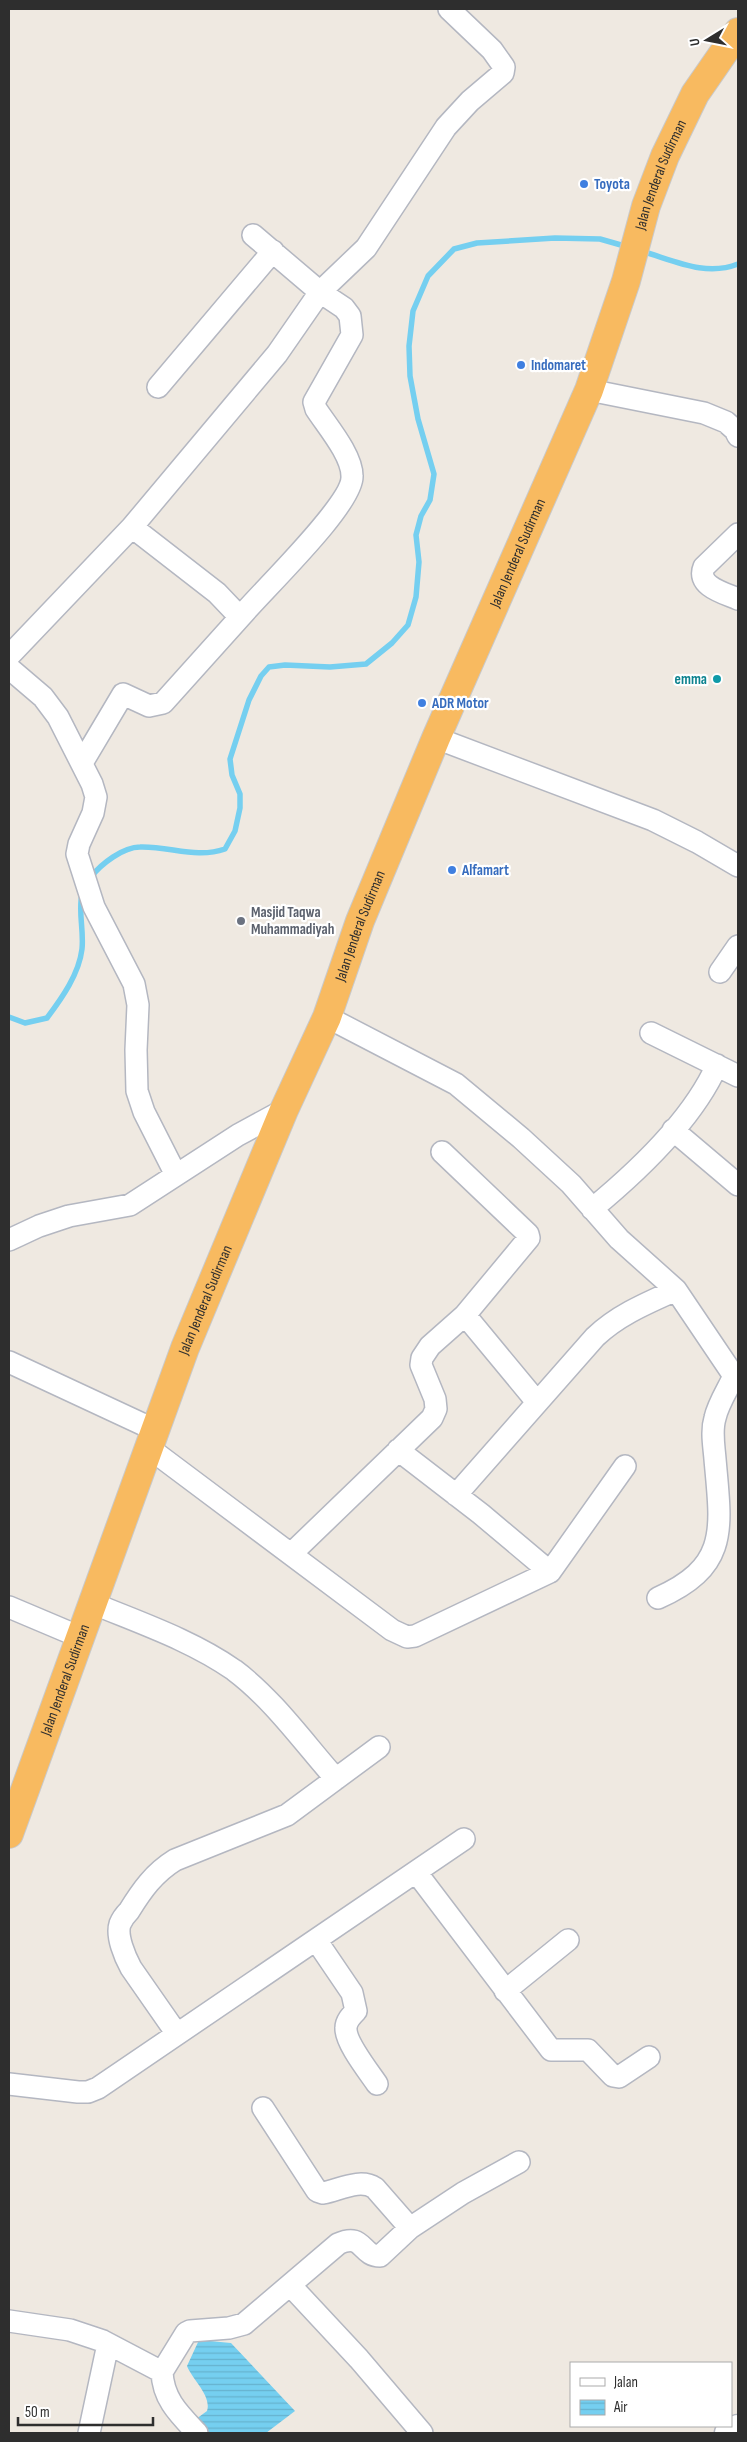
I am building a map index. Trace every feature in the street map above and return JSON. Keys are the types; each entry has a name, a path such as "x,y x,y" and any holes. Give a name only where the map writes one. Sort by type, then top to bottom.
{"highway":[{"name":"Jalan Jenderal Sudirman","path":"9,1834 185,1348 284,1110 327,1017 360,921 436,738 589,390 626,281 646,206 665,156 695,94 738,32"}],"street":[{"path":"9,656 132,527 276,354 320,292 366,248 446,127 470,101 504,73 504,67 492,50 448,9"},
{"path":"82,763 123,694 149,706 163,703 332,515 351,487 350,464 316,409 314,402 352,335 350,316 344,308 320,292 253,235"},
{"path":"158,386 273,252"},
{"path":"589,390 704,413 726,422 737,430"},
{"path":"132,527 217,593 238,614 243,614"},
{"path":"738,534 704,567 701,574 702,579 709,586 738,599"},
{"path":"9,668 43,697 58,717 82,763 96,797 93,813 77,854 94,907 134,984 138,1005 137,1091 144,1112 176,1175"},
{"path":"436,738 653,820 697,842 738,866"},
{"path":"720,972 738,946"},
{"path":"327,1017 456,1084 571,1184 619,1239 676,1290 736,1374 715,1417 713,1431 720,1514 716,1548 704,1568 698,1574 681,1587 658,1598"},
{"path":"651,1033 738,1076"},
{"path":"592,1209 627,1180 672,1130 708,1085 717,1065"},
{"path":"9,1240 39,1226 69,1216 130,1205 238,1136 284,1110"},
{"path":"672,1130 738,1185"},
{"path":"291,1554 432,1418 436,1409 435,1399 421,1365 422,1358 430,1346 464,1315 529,1238 528,1234 442,1152"},
{"path":"456,1495 537,1402 608,1325 676,1290"},
{"path":"464,1315 537,1402"},
{"path":"11,1369 152,1439 291,1554 392,1630 407,1637 416,1636 550,1572 625,1466"},
{"path":"398,1450 550,1572"},
{"path":"92,1603 170,1636 211,1656 235,1671 272,1706 336,1779"},
{"path":"9,1607 80,1637"},
{"path":"178,2034 131,1968 126,1958 120,1924 144,1886 163,1867 175,1860 288,1815 379,1747"},
{"path":"9,2084 88,2092 98,2088 464,1839"},
{"path":"416,1872 551,2050 588,2050 613,2076 619,2077 649,2056"},
{"path":"316,1940 352,1993 356,2011 348,2019 345,2029 377,2084"},
{"path":"505,1991 568,1940"},
{"path":"263,2108 317,2191 323,2193 361,2183 370,2184 410,2228"},
{"path":"196,2433 170,2403 162,2386 162,2372 186,2333 190,2330 229,2328 244,2324 291,2286 338,2244 352,2239 358,2241 372,2255 380,2256 410,2228 463,2193 519,2162"},
{"path":"291,2286 359,2359 422,2433"},
{"path":"9,2321 70,2330 108,2344 162,2372"},
{"path":"89,2433 108,2344"},
{"path":"728,2433 738,2428"}],"water":[{"path":"199,2340 231,2343 295,2411 266,2433 202,2433 192,2422 207,2411 207,2399 187,2366"}],"waterway":[{"path":"91,877 113,857 133,848 151,847 204,853 225,849 235,831 240,808 240,794 232,775 230,759 249,700 261,676 269,667 285,665 330,667 366,664 392,643 408,625 416,597 419,562 416,535 421,516 430,500 434,474 418,419 410,376 409,346 413,311 428,276 454,249 477,243 555,238 600,239 628,247"},
{"path":"641,251 701,268 726,268 738,264"},
{"path":"9,1017 25,1023 47,1018 74,977 82,949 82,894"}],"place":[{"name":"Toyota","path":"584,184"},
{"name":"Indomaret","path":"521,365"},
{"name":"emma","path":"717,679"},
{"name":"ADR Motor","path":"422,703"},
{"name":"Alfamart","path":"452,870"},
{"name":"Masjid Taqwa Muhammadiyah","path":"241,921"}]}
